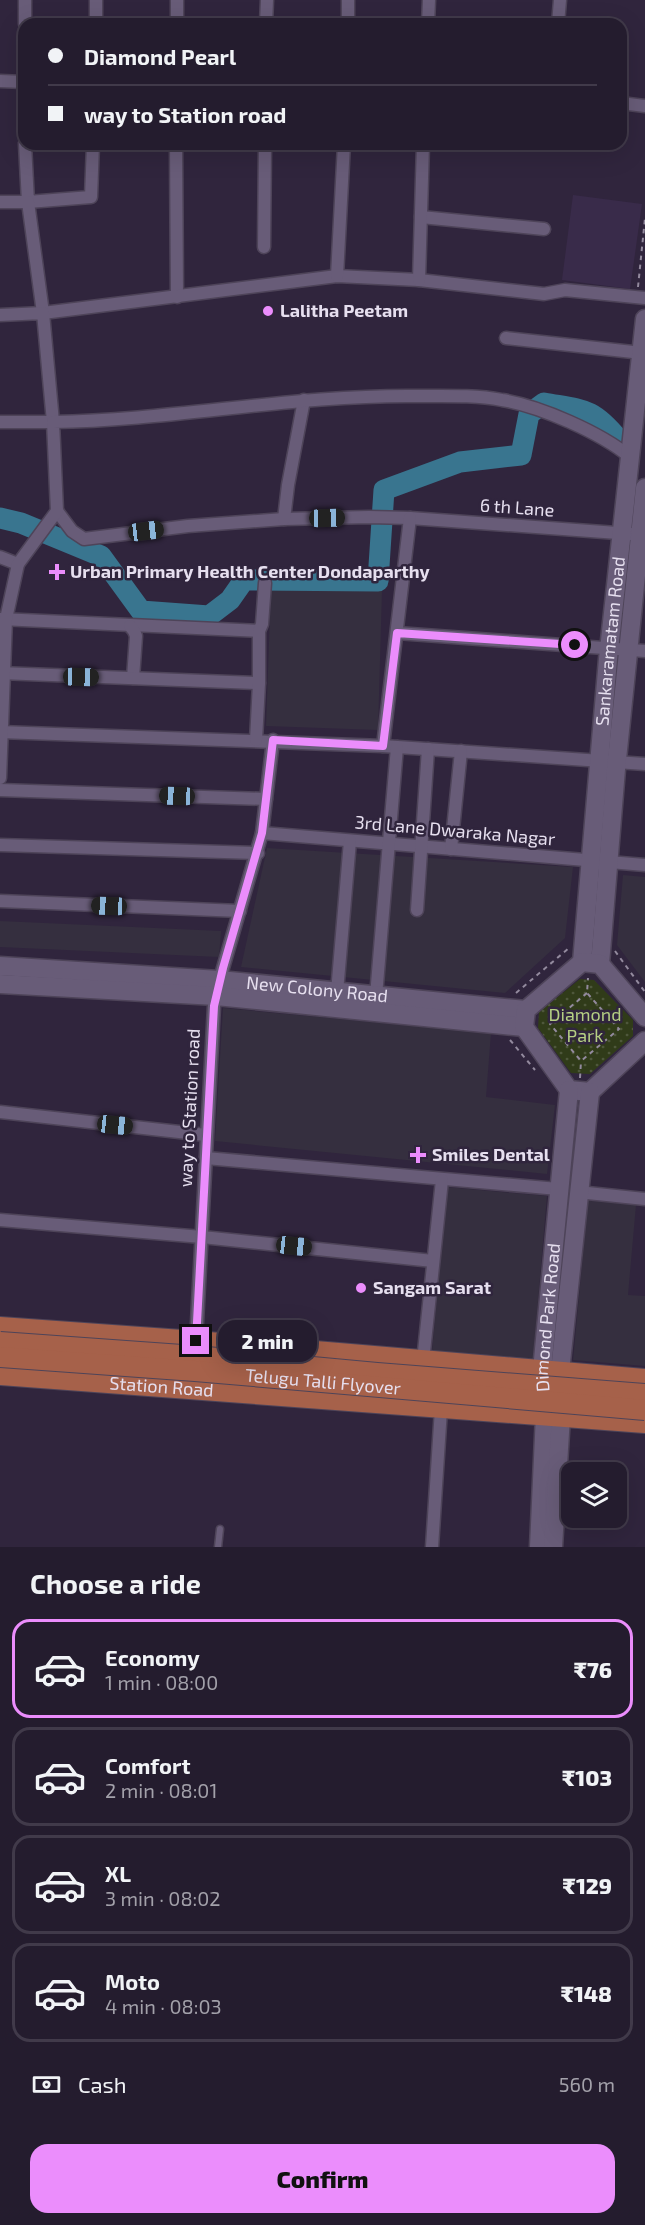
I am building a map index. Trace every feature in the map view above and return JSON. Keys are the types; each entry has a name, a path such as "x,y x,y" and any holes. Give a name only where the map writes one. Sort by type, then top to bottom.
{"main road":[{"name":"Sankaramatam Road","path":"582,962 590,861 608,761 637,650 636,534 630,457 645,319"},
{"name":"Sankaramatam Road","path":"600,964 609,862 610,648 645,488"},
{"path":"645,1017 600,964 582,962 525,1019 569,1090 590,1092 645,1041"},
{"name":"New Colony Road","path":"0,966 525,1019"},
{"name":"New Colony Road","path":"0,984 337,992 525,1019"},
{"name":"Dimond Park Road","path":"553,1547 551,1370 558,1189 569,1090"},
{"name":"Dimond Park Road","path":"551,1370 578,1192 590,1092"},
{"path":"0,1327 645,1378"},
{"name":"Telugu Talli Flyover","path":"0,1342 645,1394"},
{"name":"Telugu Talli Flyover","path":"0,1357 195,1371 645,1410"},
{"name":"Station Road","path":"0,1375 441,1409 553,1415 645,1424"},
{"name":"Dimond Park Road","path":"539,1547 553,1415"}],"street":[{"path":"25,0 25,18"},
{"path":"96,0 96,18"},
{"path":"177,0 177,18"},
{"path":"266,18 267,0"},
{"path":"348,0 348,18"},
{"path":"428,18 429,0"},
{"path":"559,18 561,0"},
{"path":"0,81 18,82"},
{"path":"627,104 645,106"},
{"path":"0,778 3,619 18,564 57,511 43,313 28,202 26,150"},
{"path":"0,202 91,197 93,150"},
{"path":"176,150 177,297"},
{"path":"264,247 265,150"},
{"path":"337,276 344,150"},
{"path":"420,280 423,150"},
{"path":"421,217 544,229"},
{"path":"0,315 43,313 337,276 420,280 544,294 565,290 645,298"},
{"path":"506,338 642,353"},
{"path":"0,422 52,422 133,417 369,395 468,397 525,405 600,437 614,444 630,457"},
{"path":"284,519 304,400"},
{"name":"6 th Lane","path":"57,511 72,531 84,539 188,526 284,519 369,517 636,534"},
{"path":"383,746 410,518"},
{"path":"0,557 18,564"},
{"path":"256,740 259,631 262,624 265,583"},
{"path":"3,619 259,631"},
{"path":"130,626 136,636 133,678"},
{"path":"397,633 637,650"},
{"path":"2,673 259,683"},
{"path":"1,732 273,740 645,764"},
{"name":"way to Station road","path":"196,1341 212,1025 218,988 258,853 273,740"},
{"path":"376,996 397,747"},
{"path":"417,910 428,749"},
{"path":"451,849 461,751"},
{"path":"0,790 266,799"},
{"name":"3rd Lane Dwaraka Nagar","path":"262,833 645,865"},
{"path":"337,992 350,841"},
{"path":"0,845 258,853"},
{"path":"0,901 240,911"},
{"path":"0,1112 206,1135"},
{"path":"206,1158 558,1189"},
{"path":"423,1361 442,1180"},
{"path":"578,1192 645,1199"},
{"path":"0,1220 202,1237 433,1261"},
{"path":"432,1547 441,1409"}],"lane":[{"path":"218,1547 220,1529"}],"path":[{"path":"587,993 619,1029 581,1061 550,1024 587,993"},
{"path":"509,1038 534,1069"}],"shaded area":[{"path":"573,195 642,204 630,289 562,280"},
{"path":"271,587 382,590 378,730 266,726"},
{"path":"267,848 573,867 565,938 505,993 241,967"},
{"path":"623,875 645,877 645,982 617,945"},
{"path":"0,921 221,931 219,957 0,947"},
{"path":"223,1008 491,1033 486,1097 555,1105 547,1174 215,1141"},
{"path":"447,1187 547,1196 533,1360 432,1351"},
{"path":"588,1200 636,1205 628,1295 645,1296 645,1366 573,1360"}],"green space":[{"name":"Diamond Park","path":"580,979 594,980 633,1020 633,1036 590,1074 571,1073 538,1028 539,1012"}],"waterway":[{"path":"0,518 21,523 101,556 141,611 209,616 230,600 244,580 378,581 384,490 460,462 521,455 529,414 544,403 586,412 601,421 619,440"}],"place":[{"name":"Lalitha Peetam","path":"268,311"},
{"name":"Urban Primary Health Center Dondaparthy","path":"57,572"},
{"name":"Smiles Dental","path":"418,1155"},
{"name":"Sangam Sarat","path":"361,1288"}],"route":[{"path":"196,1341 214,1006 223,968 258,853 273,740 383,746 397,633 575,645"}]}
